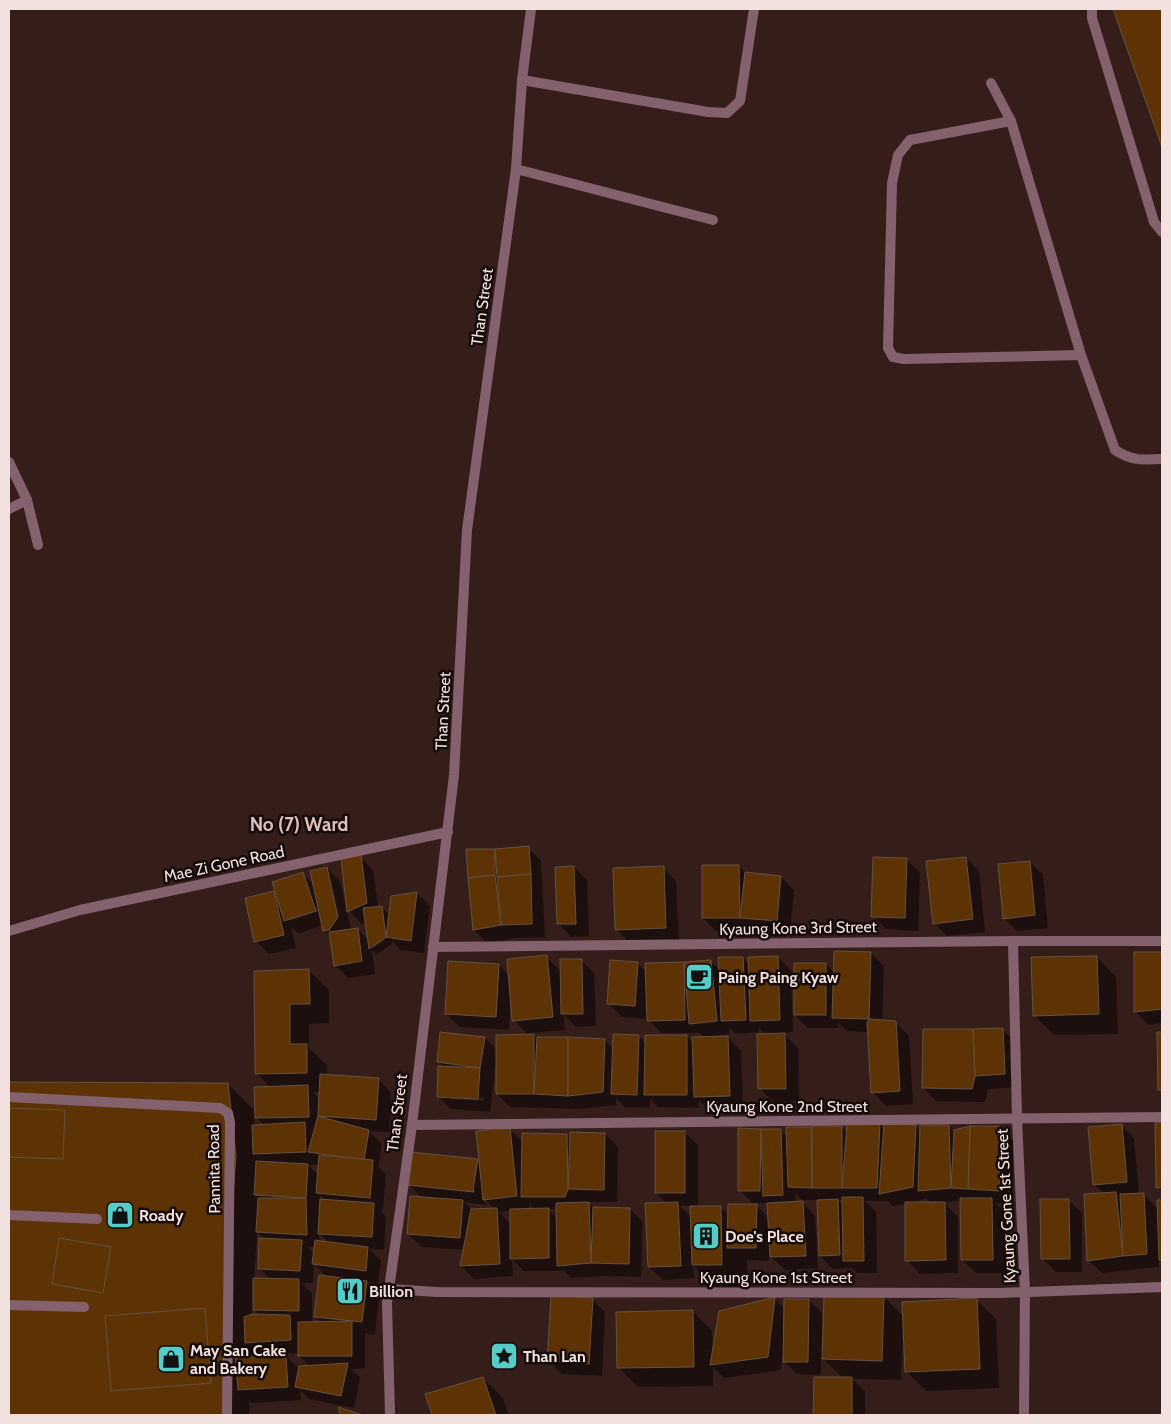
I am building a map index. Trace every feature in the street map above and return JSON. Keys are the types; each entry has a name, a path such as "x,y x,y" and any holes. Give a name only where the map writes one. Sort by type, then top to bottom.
{"street":[{"name":"Than Street","path":"390,1415 387,1303 412,1124 448,832 454,775 468,530 516,169 522,80 531,9"},
{"path":"522,80 708,112 727,113 740,101 754,9"},
{"path":"1092,9 1092,18 1154,222 1162,232"},
{"path":"991,83 1011,121 1081,355 1115,450 1126,457 1140,460 1162,459"},
{"path":"1011,121 910,140 898,155 892,183 888,348 893,357 904,359 1081,355"},
{"path":"516,169 713,220"},
{"path":"9,462 27,500 38,545"},
{"path":"9,509 27,500"},
{"name":"Mae Zi Gone Road","path":"9,931 80,910 448,832"},
{"name":"Kyaung Gone 1st Street","path":"1013,941 1017,1119 1025,1292 1024,1415"},
{"name":"Kyaung Kone 3rd Street","path":"433,947 1162,941"},
{"name":"Pannita Road","path":"9,1097 220,1108 228,1113 230,1122 227,1415"},
{"name":"Kyaung Kone 2nd Street","path":"412,1124 1162,1117"},
{"path":"9,1214 97,1219"},
{"name":"Kyaung Kone 1st Street","path":"390,1289 437,1292 1025,1292 1162,1287"},
{"path":"9,1304 84,1307"}],"building":[{"path":"1113,9 1162,9 1162,147"},
{"path":"529,846 531,874 497,877 495,849"},
{"path":"466,849 495,849 495,875 468,878"},
{"path":"361,855 367,903 347,912 341,858"},
{"path":"873,857 907,858 905,918 871,917"},
{"path":"966,857 973,919 933,924 926,861"},
{"path":"1030,861 1035,915 1003,919 998,864"},
{"path":"702,865 739,865 740,918 702,918"},
{"path":"574,866 576,924 557,924 555,867"},
{"path":"664,866 666,928 615,930 613,868"},
{"path":"327,867 338,917 329,930 323,931 310,871"},
{"path":"303,872 316,911 284,921 272,882"},
{"path":"745,872 781,876 777,921 740,918"},
{"path":"531,874 532,924 501,925 497,877"},
{"path":"495,875 501,925 473,930 468,878"},
{"path":"274,891 284,935 254,942 245,898"},
{"path":"417,892 411,941 386,937 391,896"},
{"path":"382,906 386,937 369,949 363,908"},
{"path":"358,928 362,961 334,966 329,932"},
{"path":"834,951 871,952 869,1019 832,1018"},
{"path":"1134,952 1162,952 1162,1009 1134,1012"},
{"path":"547,955 553,1017 512,1021 507,959"},
{"path":"778,956 780,1020 750,1021 748,957"},
{"path":"1097,956 1099,1014 1033,1016 1031,957"},
{"path":"718,957 743,957 746,1020 721,1021"},
{"path":"560,959 582,959 583,1014 561,1014"},
{"path":"610,960 638,962 635,1006 607,1004"},
{"path":"711,960 717,1021 689,1024 684,962"},
{"path":"448,961 499,964 496,1017 445,1014"},
{"path":"684,962 685,1020 647,1021 645,963"},
{"path":"794,963 826,963 826,1015 794,1015"},
{"path":"309,969 310,1004 290,1004 290,1044 307,1044 307,1073 255,1074 254,971"},
{"path":"869,1019 896,1021 900,1091 871,1093 867,1023"},
{"path":"1003,1028 1005,1074 975,1076 973,1029"},
{"path":"923,1029 973,1029 975,1076 972,1089 922,1088"},
{"path":"440,1032 485,1037 480,1068 437,1062"},
{"path":"1157,1032 1162,1032 1162,1090 1158,1090"},
{"path":"785,1033 786,1089 758,1089 757,1034"},
{"path":"534,1034 534,1094 496,1094 496,1035"},
{"path":"613,1034 639,1035 637,1095 611,1094"},
{"path":"645,1035 687,1035 687,1095 644,1095"},
{"path":"728,1036 730,1096 694,1097 692,1037"},
{"path":"537,1037 568,1037 568,1096 534,1094"},
{"path":"568,1037 605,1039 603,1092 568,1096"},
{"path":"438,1066 480,1068 478,1099 437,1097"},
{"path":"320,1074 379,1078 376,1120 318,1116"},
{"name":"Roady","path":"9,1082 228,1083 236,1156 227,1275 223,1415 9,1415"},
{"path":"308,1085 309,1117 255,1118 254,1087"},
{"path":"9,1108 65,1110 63,1159 9,1157"},
{"path":"318,1116 369,1130 364,1160 308,1152"},
{"path":"305,1122 306,1152 253,1154 252,1125"},
{"path":"1155,1122 1162,1122 1162,1188 1156,1188"},
{"path":"847,1123 880,1123 877,1188 842,1188"},
{"path":"884,1123 916,1125 913,1187 879,1194"},
{"path":"1122,1124 1127,1182 1093,1185 1088,1127"},
{"path":"920,1125 949,1125 951,1188 918,1191"},
{"path":"812,1126 842,1126 842,1188 812,1188"},
{"path":"970,1126 1000,1126 1000,1191 968,1189"},
{"path":"970,1126 968,1189 951,1188 954,1130"},
{"path":"510,1127 517,1196 483,1200 476,1131"},
{"path":"786,1127 811,1127 812,1188 788,1187"},
{"path":"738,1128 761,1129 760,1191 738,1191"},
{"path":"761,1129 781,1129 783,1195 763,1196"},
{"path":"655,1131 685,1131 685,1193 655,1193"},
{"path":"570,1132 605,1133 604,1190 568,1189"},
{"path":"522,1133 567,1134 568,1189 565,1197 521,1197"},
{"path":"411,1152 478,1159 474,1192 407,1185"},
{"path":"319,1155 373,1160 370,1198 316,1193"},
{"path":"256,1161 308,1164 306,1198 254,1195"},
{"path":"1116,1192 1123,1256 1087,1261 1084,1194"},
{"path":"1144,1193 1147,1254 1123,1256 1120,1194"},
{"path":"410,1196 463,1200 460,1238 407,1234"},
{"path":"842,1197 863,1197 864,1261 843,1261"},
{"path":"258,1198 306,1198 307,1235 256,1232"},
{"path":"960,1198 992,1198 993,1260 961,1260"},
{"path":"320,1199 374,1203 372,1237 318,1234"},
{"path":"838,1199 840,1255 819,1256 817,1200"},
{"path":"1040,1199 1069,1199 1070,1259 1041,1259"},
{"path":"1157,1200 1162,1200 1162,1260 1159,1260"},
{"path":"803,1201 806,1256 770,1257 767,1203"},
{"path":"589,1202 591,1263 557,1266 556,1203"},
{"path":"678,1202 681,1266 648,1267 645,1203"},
{"path":"905,1202 945,1202 946,1260 905,1261"},
{"path":"728,1204 757,1204 756,1248 727,1248"},
{"name":"Doe's Place","path":"690,1206 721,1206 722,1265 692,1265"},
{"path":"593,1207 630,1208 629,1264 591,1263"},
{"path":"497,1208 500,1264 460,1266 471,1209"},
{"path":"549,1208 549,1258 510,1259 510,1209"},
{"path":"59,1238 111,1247 103,1293 52,1284"},
{"path":"259,1238 302,1240 300,1271 258,1269"},
{"path":"315,1240 368,1247 366,1271 312,1264"},
{"path":"319,1275 367,1281 362,1322 314,1317"},
{"path":"253,1278 299,1279 299,1311 253,1310"},
{"path":"824,1294 884,1296 882,1361 822,1359"},
{"path":"551,1295 593,1298 589,1364 547,1361"},
{"path":"775,1297 768,1357 710,1365 719,1311"},
{"path":"977,1298 980,1369 905,1372 902,1302"},
{"path":"784,1299 809,1299 808,1362 783,1362"},
{"path":"205,1308 211,1383 111,1391 105,1316"},
{"path":"693,1310 694,1367 617,1368 616,1312"},
{"path":"252,1314 290,1315 291,1340 245,1343 244,1317"},
{"path":"352,1321 352,1356 298,1356 298,1322"},
{"path":"286,1355 288,1387 238,1390 235,1358"},
{"path":"348,1363 341,1396 295,1387 299,1366"},
{"path":"483,1377 496,1415 432,1415 425,1394"},
{"path":"814,1377 852,1377 852,1415 813,1415"},
{"path":"338,1407 363,1415 340,1415"}],"place":[{"name":"Paing Paing Kyaw","path":"699,977"},
{"name":"Roady","path":"120,1215"},
{"name":"Doe's Place","path":"706,1236"},
{"name":"Billion","path":"350,1291"},
{"name":"Than Lan","path":"504,1356"},
{"name":"May San Cake and Bakery","path":"171,1359"}],"district":[{"name":"No (7) Ward","path":"299,824"}]}
